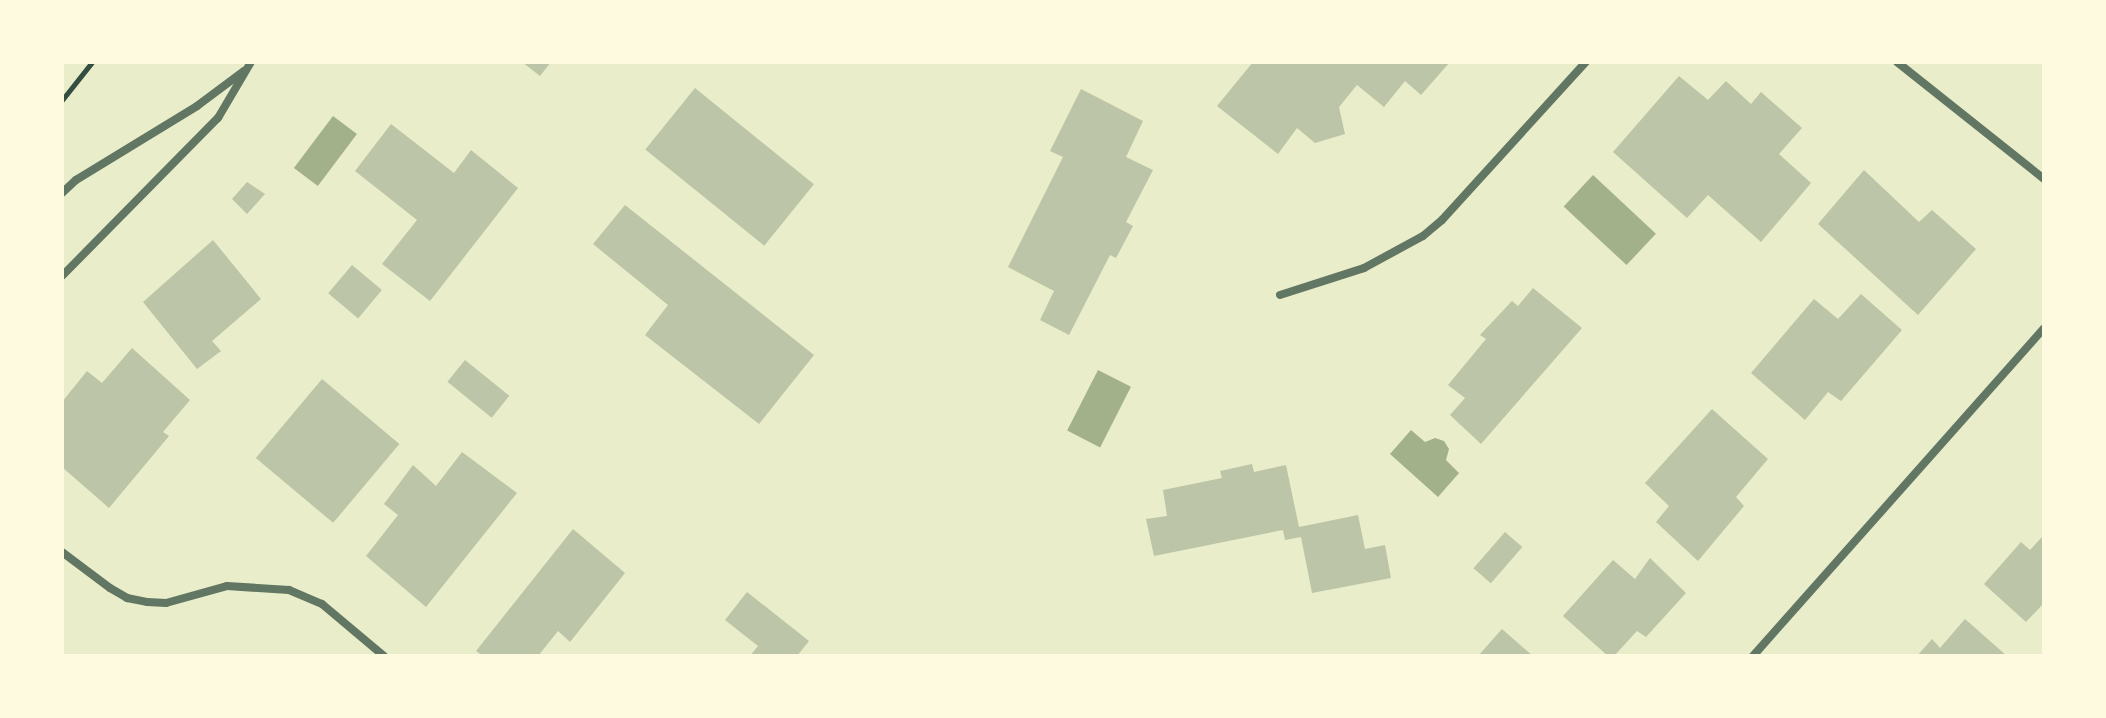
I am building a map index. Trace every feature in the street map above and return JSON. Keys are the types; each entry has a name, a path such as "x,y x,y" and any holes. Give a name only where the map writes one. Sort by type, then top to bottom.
{"street":[{"path":"1280,295 1364,268 1423,236 1442,220 1586,62"},
{"path":"1897,62 2044,179"},
{"path":"62,193 76,180 197,106 249,65"},
{"path":"62,276 218,118 249,65"},
{"path":"1753,656 2044,328"},
{"path":"62,552 127,598 147,602 166,603 227,586 289,590 322,604 384,656"}],"path":[{"path":"62,100 92,62"}],"shaded area":[{"path":"333,116 357,134 318,186 294,168"},
{"path":"1593,175 1656,234 1627,265 1564,206"},
{"path":"1098,370 1131,387 1100,447 1067,431"},
{"path":"1411,430 1425,442 1435,438 1444,441 1449,449 1446,460 1459,473 1438,497 1390,454"}],"building":[{"path":"522,62 551,62 540,76"},
{"path":"1253,62 1450,62 1421,95 1405,81 1384,107 1357,85 1339,107 1345,134 1315,143 1297,128 1278,154 1217,106"},
{"path":"1679,76 1708,100 1726,81 1751,104 1761,92 1802,128 1779,154 1811,183 1761,242 1708,195 1687,218 1613,152"},
{"path":"695,88 814,184 764,246 645,149"},
{"path":"1081,89 1143,121 1126,157 1153,170 1126,222 1133,226 1116,258 1110,255 1069,335 1040,320 1054,291 1008,267 1063,157 1050,151"},
{"path":"391,124 454,173 471,150 518,188 430,301 382,264 417,220 355,171"},
{"path":"1864,170 1919,222 1932,210 1976,249 1918,315 1818,224"},
{"path":"247,182 265,194 247,214 232,199"},
{"path":"625,205 814,355 759,424 645,335 668,305 593,244"},
{"path":"213,240 261,299 212,341 221,351 197,369 143,302"},
{"path":"352,265 382,290 358,318 328,293"},
{"path":"1533,288 1582,328 1481,444 1450,415 1465,398 1448,385 1486,339 1480,335 1512,301 1518,306"},
{"path":"1861,294 1902,330 1841,401 1828,392 1805,420 1751,373 1814,299 1838,319"},
{"path":"132,348 190,400 163,432 169,436 109,508 62,467 62,402 87,371 102,383"},
{"path":"465,360 509,396 492,418 447,382"},
{"path":"322,379 399,444 333,523 256,458"},
{"path":"1712,409 1768,459 1736,497 1744,506 1698,561 1656,522 1669,506 1645,483"},
{"path":"462,452 517,493 426,607 366,556 398,515 384,504 413,465 436,486"},
{"path":"1252,464 1254,472 1286,465 1299,527 1358,515 1365,549 1385,545 1391,578 1312,593 1301,537 1285,540 1283,530 1154,556 1146,519 1167,516 1163,490 1222,478 1220,471"},
{"path":"573,529 625,573 570,642 558,631 538,656 483,656 476,651"},
{"path":"1505,532 1522,547 1491,583 1474,568"},
{"path":"2044,535 2044,603 2026,622 1984,584 2021,542 2030,550"},
{"path":"1650,558 1686,593 1646,637 1637,631 1614,656 1608,656 1563,616 1613,560 1635,579"},
{"path":"747,592 809,641 797,656 750,656 758,646 725,620"},
{"path":"1965,619 2007,656 1917,656 1932,639 1940,648"},
{"path":"1502,629 1533,656 1478,656"}]}
